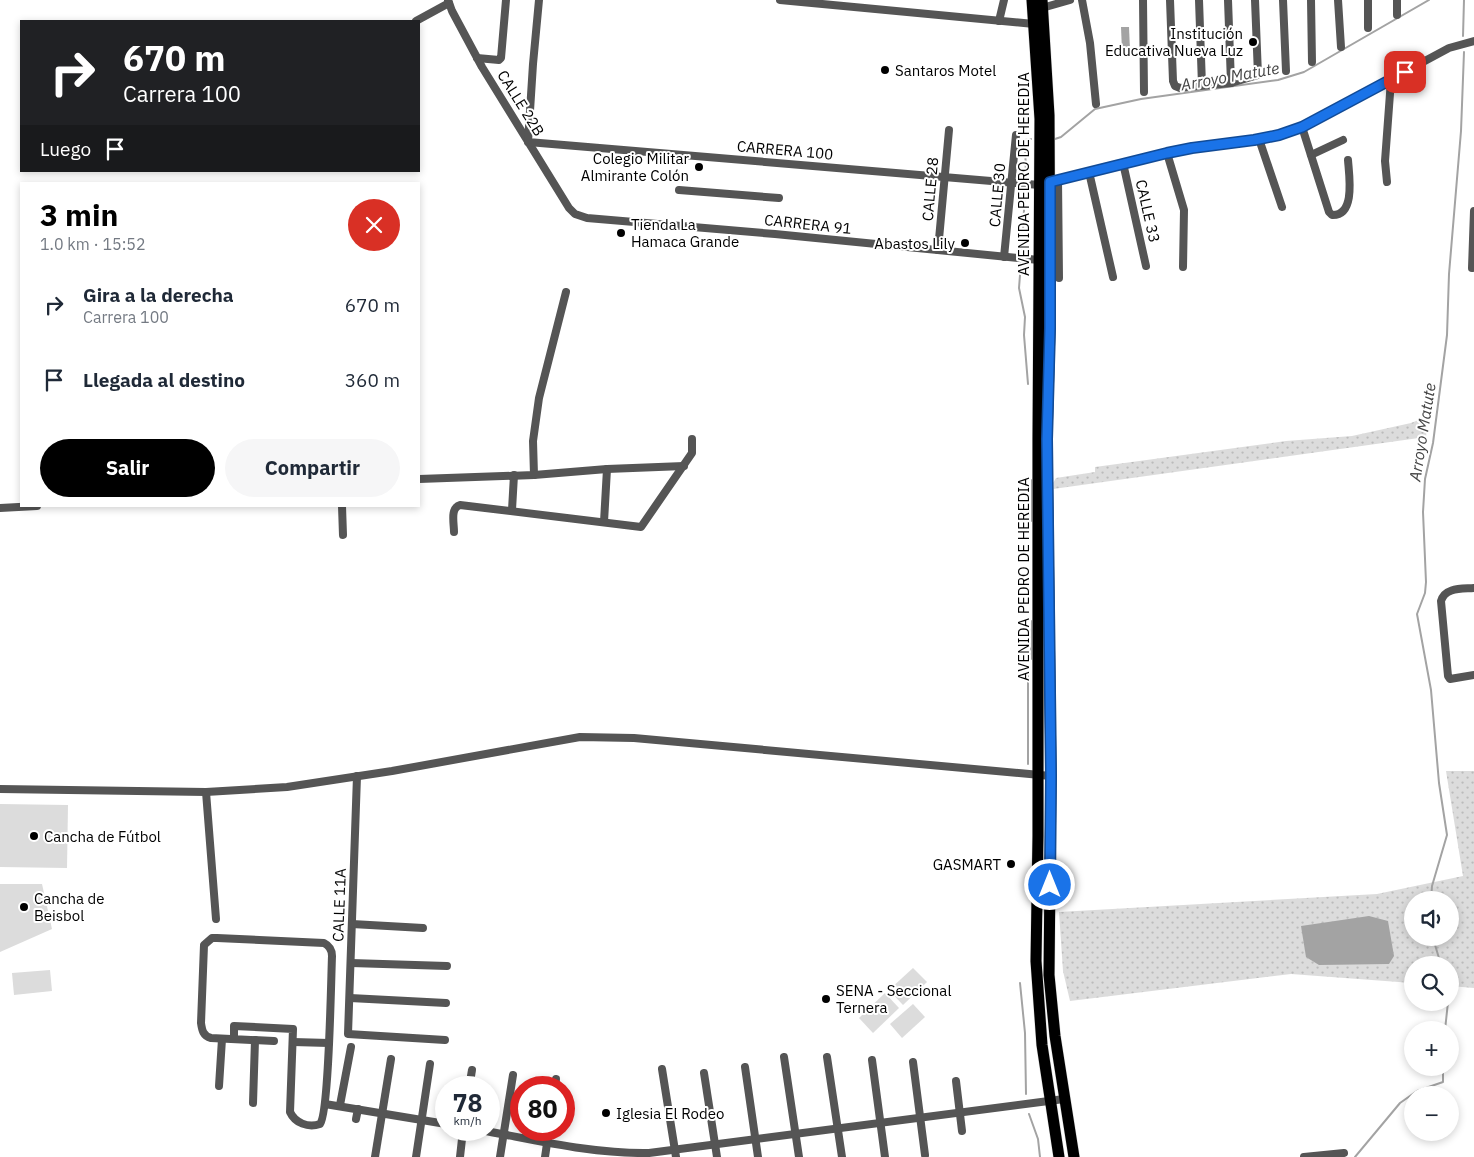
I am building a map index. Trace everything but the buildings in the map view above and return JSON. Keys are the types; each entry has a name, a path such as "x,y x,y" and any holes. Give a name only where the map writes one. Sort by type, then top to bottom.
{"highway":[{"name":"AVENIDA PEDRO DE HEREDIA","path":"1032,0 1040,119 1049,182 1039,260 1036,961 1042,1045 1059,1157"},
{"name":"AVENIDA PEDRO DE HEREDIA","path":"1042,4 1049,115 1050,328 1047,439 1051,776 1050,976 1053,1020 1074,1157"}],"street":[{"path":"477,58 499,60 501,58 506,0"},
{"path":"528,142 539,0"},
{"path":"780,0 1034,24"},
{"path":"999,21 1004,0"},
{"path":"1042,4 1070,0"},
{"path":"1082,0 1090,43 1096,104"},
{"path":"1142,0 1144,92"},
{"path":"1170,0 1173,81 1175,86 1180,88 1231,82 1258,75 1255,0"},
{"path":"1199,0 1202,85"},
{"path":"1228,0 1231,82"},
{"path":"1284,0 1286,71"},
{"path":"1311,0 1312,62"},
{"path":"1338,0 1341,46"},
{"path":"1368,0 1368,28"},
{"path":"1397,0 1397,14"},
{"path":"418,20 448,1"},
{"name":"CALLE 22B","path":"448,1 477,58 569,208 575,214"},
{"name":"CARRERA 100","path":"528,142 945,177 1012,182 1049,182 1167,153 1259,139 1302,127 1449,48 1474,42"},
{"path":"1387,182 1385,161 1391,80"},
{"path":"1302,127 1329,212 1332,215 1338,215 1343,212 1348,204 1350,193 1348,160"},
{"name":"CALLE 28","path":"938,250 949,130"},
{"name":"CALLE 30","path":"1004,257 1016,135"},
{"path":"1259,139 1282,207"},
{"path":"1311,155 1343,140"},
{"name":"CALLE 33","path":"1167,153 1184,210 1183,267"},
{"name":"CALLE 33","path":"1123,163 1146,266"},
{"path":"1089,172 1113,277"},
{"path":"1049,182 1059,278"},
{"path":"679,190 779,198"},
{"path":"1472,268 1474,211"},
{"name":"CARRERA 91","path":"575,214 587,218 1039,260"},
{"path":"534,475 532,441 539,398 566,292"},
{"path":"454,532 454,510 456,506 460,505 641,527 692,453 692,439"},
{"path":"420,479 534,475 607,469 684,466"},
{"path":"604,522 607,469"},
{"path":"512,510 514,475"},
{"path":"0,508 20,507"},
{"path":"342,507 343,535"},
{"path":"1474,588 1447,591 1441,600 1448,676 1450,679 1454,679 1474,674"},
{"path":"0,789 206,792 287,787 580,737 634,738 1051,776"},
{"name":"CALLE 11A","path":"357,776 348,1034 445,1040"},
{"path":"206,792 216,919"},
{"path":"352,924 423,928"},
{"path":"234,1039 234,1026 293,1029 289,1108 292,1116 298,1122 318,1125 322,1122 325,1104 332,956 330,947 324,943 212,938 204,945 201,1022 203,1033 206,1037 211,1038 274,1041"},
{"path":"351,963 447,966"},
{"path":"350,998 446,1003"},
{"path":"219,1086 222,1039"},
{"path":"253,1102 255,1040"},
{"path":"293,1042 328,1044"},
{"path":"340,1105 351,1047"},
{"path":"784,1057 799,1157"},
{"path":"828,1057 842,1157"},
{"path":"375,1157 391,1059"},
{"path":"872,1060 885,1157"},
{"path":"913,1062 925,1155"},
{"path":"416,1157 430,1064"},
{"path":"745,1066 758,1157"},
{"path":"471,1076 472,1070"},
{"path":"662,1070 675,1154"},
{"path":"704,1073 717,1157"},
{"path":"500,1157 513,1075"},
{"path":"956,1081 962,1130"},
{"path":"500,1133 622,1153 675,1154 715,1145 1064,1099"},
{"path":"325,1104 435,1122"},
{"path":"356,1119 358,1109"},
{"path":"460,1157 462,1141"},
{"path":"545,1157 547,1142"},
{"path":"1304,1157 1344,1153"}],"shaded area":[{"path":"1121,27 1129,27 1130,50 1122,51"},
{"path":"1429,411 1426,437 1053,489 1053,483 1056,478 1095,472 1095,467 1286,441 1352,436 1411,423 1421,419"},
{"path":"1446,771 1474,771 1474,988 1459,987 1459,956 1404,956 1404,982 1291,974 1070,1001 1063,971 1059,912 1377,894 1463,876"},
{"name":"Cancha de Fútbol","path":"0,804 68,805 67,868 0,867"},
{"name":"Cancha de Beisbol","path":"0,884 42,884 52,929 0,952"},
{"path":"1369,916 1388,921 1394,956 1389,964 1319,965 1306,957 1301,926"},
{"path":"913,968 927,982 903,1005 889,990"},
{"path":"50,970 52,991 14,995 12,973"},
{"path":"885,993 899,1008 873,1033 859,1018"},
{"path":"913,1004 925,1017 902,1038 890,1024"}],"waterway":[{"name":"Arroyo Matute","path":"1055,139 1061,137 1095,109 1141,99 1278,80 1304,72 1429,0"},
{"name":"Arroyo Matute","path":"1463,36 1464,0"},
{"name":"Arroyo Matute","path":"1432,891 1447,835 1439,783 1431,690 1417,614 1425,593 1426,582 1423,512 1425,479 1433,443 1447,335 1449,274 1461,131 1464,52"},
{"path":"1026,179 1025,140 1031,139"},
{"path":"1022,250 1025,190"},
{"path":"1021,262 1019,288 1025,317 1024,335 1028,384"},
{"path":"1032,480 1032,521"},
{"path":"1031,659 1032,621"},
{"path":"1028,670 1028,764"},
{"name":"Arroyo Matute","path":"1435,946 1438,956"},
{"path":"1020,983 1025,1033 1026,1094"},
{"name":"Arroyo Matute","path":"1446,1021 1447,1011"},
{"name":"Arroyo Matute","path":"1355,1157 1400,1103 1417,1091 1443,1082 1443,1076"},
{"path":"1029,1114 1038,1139 1040,1157"}],"place":[{"name":"Institución Educativa Nueva Luz","path":"1253,42"},
{"name":"Santaros Motel","path":"885,70"},
{"name":"Colegio Militar Almirante Colón","path":"699,167"},
{"name":"Tienda La Hamaca Grande","path":"621,233"},
{"name":"Abastos Lily","path":"965,243"},
{"name":"Cancha de Fútbol","path":"34,836"},
{"name":"GASMART","path":"1011,864"},
{"name":"Cancha de Beisbol","path":"24,907"},
{"name":"SENA - Seccional Ternera","path":"826,999"},
{"name":"Iglesia El Rodeo","path":"606,1113"}],"route":[{"path":"1050,885 1051,776 1047,439 1050,328 1050,182 1192,148 1279,135 1302,127 1405,72"}]}
